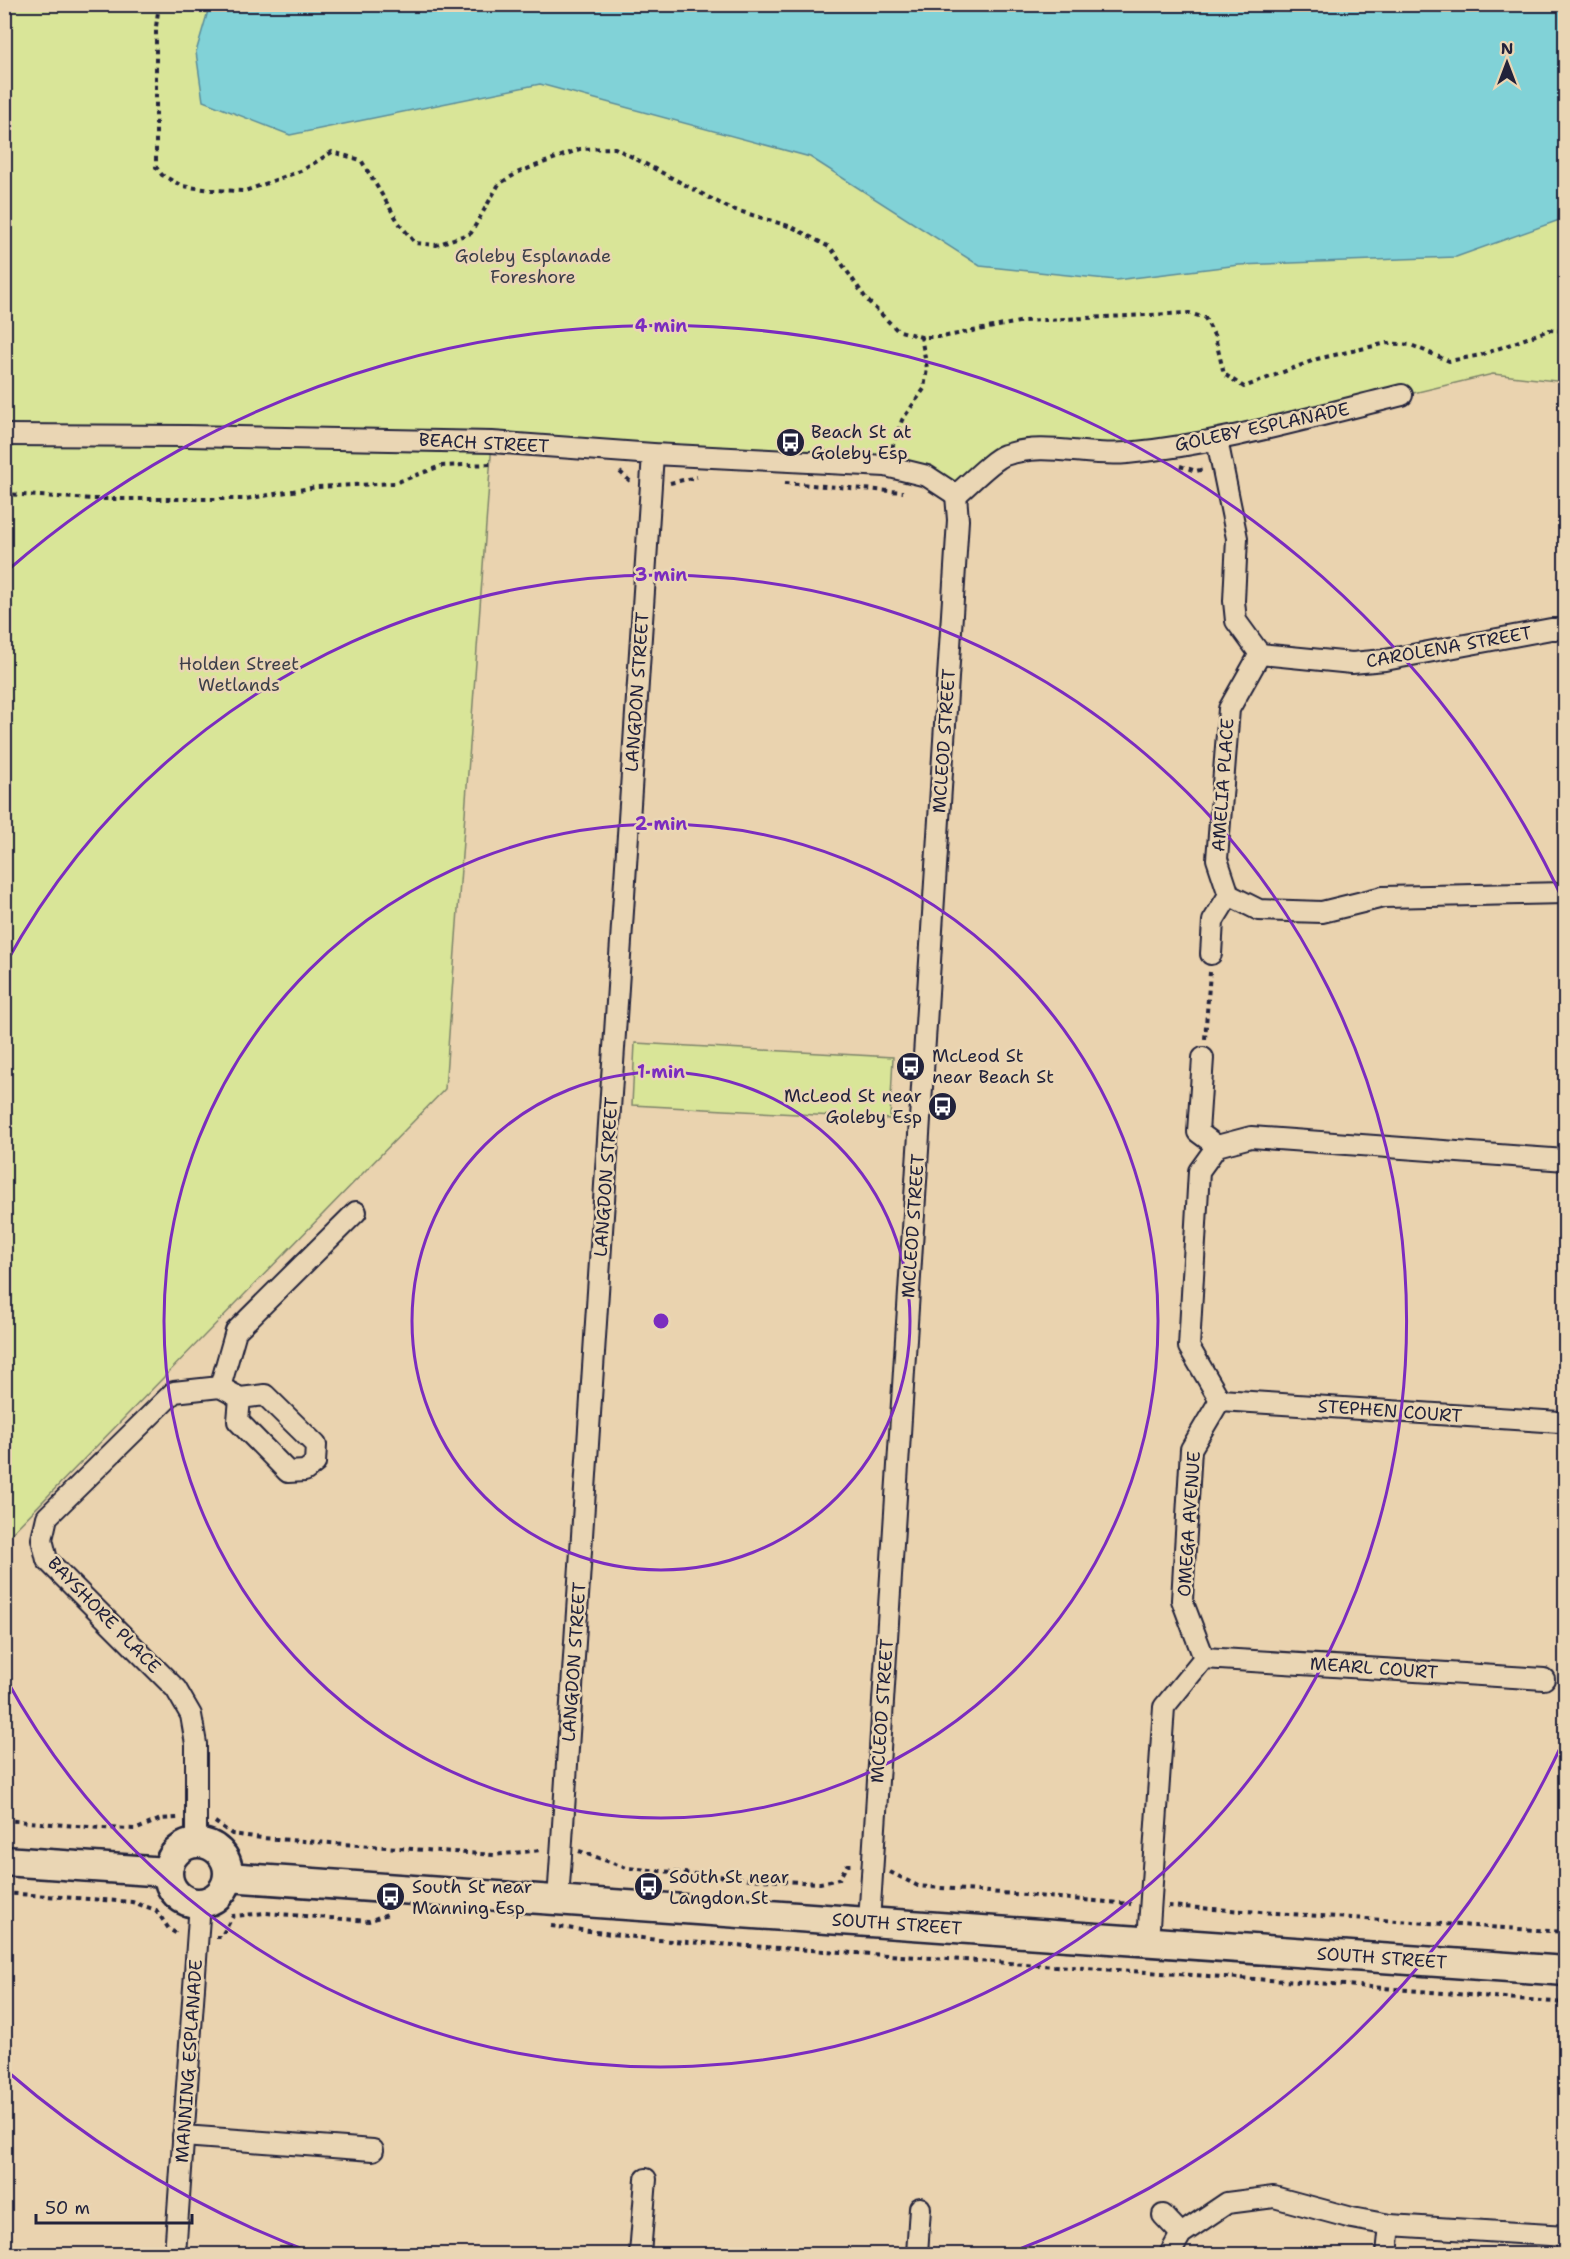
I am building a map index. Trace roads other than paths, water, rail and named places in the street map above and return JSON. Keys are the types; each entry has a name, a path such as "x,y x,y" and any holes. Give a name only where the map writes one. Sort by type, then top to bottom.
{"street":[{"name":"GOLEBY ESPLANADE","path":"956,495 1002,456 1031,448 1125,454 1217,440 1402,395"},
{"name":"BEACH STREET","path":"4,435 492,442 653,454 886,466 927,476 956,495"},
{"path":"1217,440 1237,538 1234,601 1236,621 1260,654"},
{"name":"LANGDON STREET","path":"558,1901 653,454"},
{"name":"MCLEOD STREET","path":"869,1922 958,520 956,495"},
{"name":"CAROLENA STREET","path":"1260,654 1352,663 1551,629 1566,629"},
{"name":"AMELIA PLACE","path":"1229,895 1217,859 1229,710 1260,654"},
{"path":"1211,954 1213,921 1229,895 1259,910 1322,912 1383,897 1566,893"},
{"path":"1203,1058 1198,1132 1217,1146"},
{"path":"1220,1401 1189,1347 1200,1171 1217,1146 1251,1137 1566,1160"},
{"path":"240,1398 220,1387 236,1330 356,1212"},
{"name":"BAYSHORE PLACE","path":"196,1830 196,1744 191,1715 176,1689 46,1560 42,1539 47,1516 174,1392 220,1387"},
{"name":"STEPHEN COURT","path":"1220,1401 1560,1422"},
{"name":"OMEGA AVENUE","path":"1204,1658 1182,1600 1191,1449 1220,1401"},
{"path":"1148,1941 1164,1707 1204,1658"},
{"name":"MEARL COURT","path":"1204,1658 1544,1679"},
{"path":"196,1830 207,1844 223,1856 228,1876 225,1887 218,1896 200,1903 190,1902 177,1895 171,1887 167,1872 169,1862 175,1852 196,1830"},
{"path":"4,1861 167,1872"},
{"name":"SOUTH STREET","path":"228,1876 1566,1971"},
{"name":"MANNING ESPLANADE","path":"175,2254 200,1903"},
{"path":"183,2136 373,2150"},
{"path":"640,2254 646,2179"},
{"path":"1170,2254 1181,2234 1227,2204 1274,2197 1352,2218 1390,2225 1566,2236"},
{"path":"917,2254 920,2208"},
{"path":"1163,2215 1181,2234"},
{"path":"1387,2254 1390,2225"}],"water":[{"path":"210,4 1565,5 1565,218 1456,257 1239,265 1116,280 980,266 810,157 540,84 290,135 203,101 196,52"}],"place":[{"name":"Beach St at Goleby Esp","path":"790,442"},
{"name":"McLeod St near Beach St","path":"911,1066"},
{"name":"McLeod St near Goleby Esp","path":"943,1106"},
{"name":"South St near Langdon St","path":"648,1887"},
{"name":"South St near Manning Esp","path":"391,1897"}],"park label":[{"name":"Goleby Esplanade Foreshore","path":"533,266"},
{"name":"Holden Street Wetlands","path":"239,674"}]}
